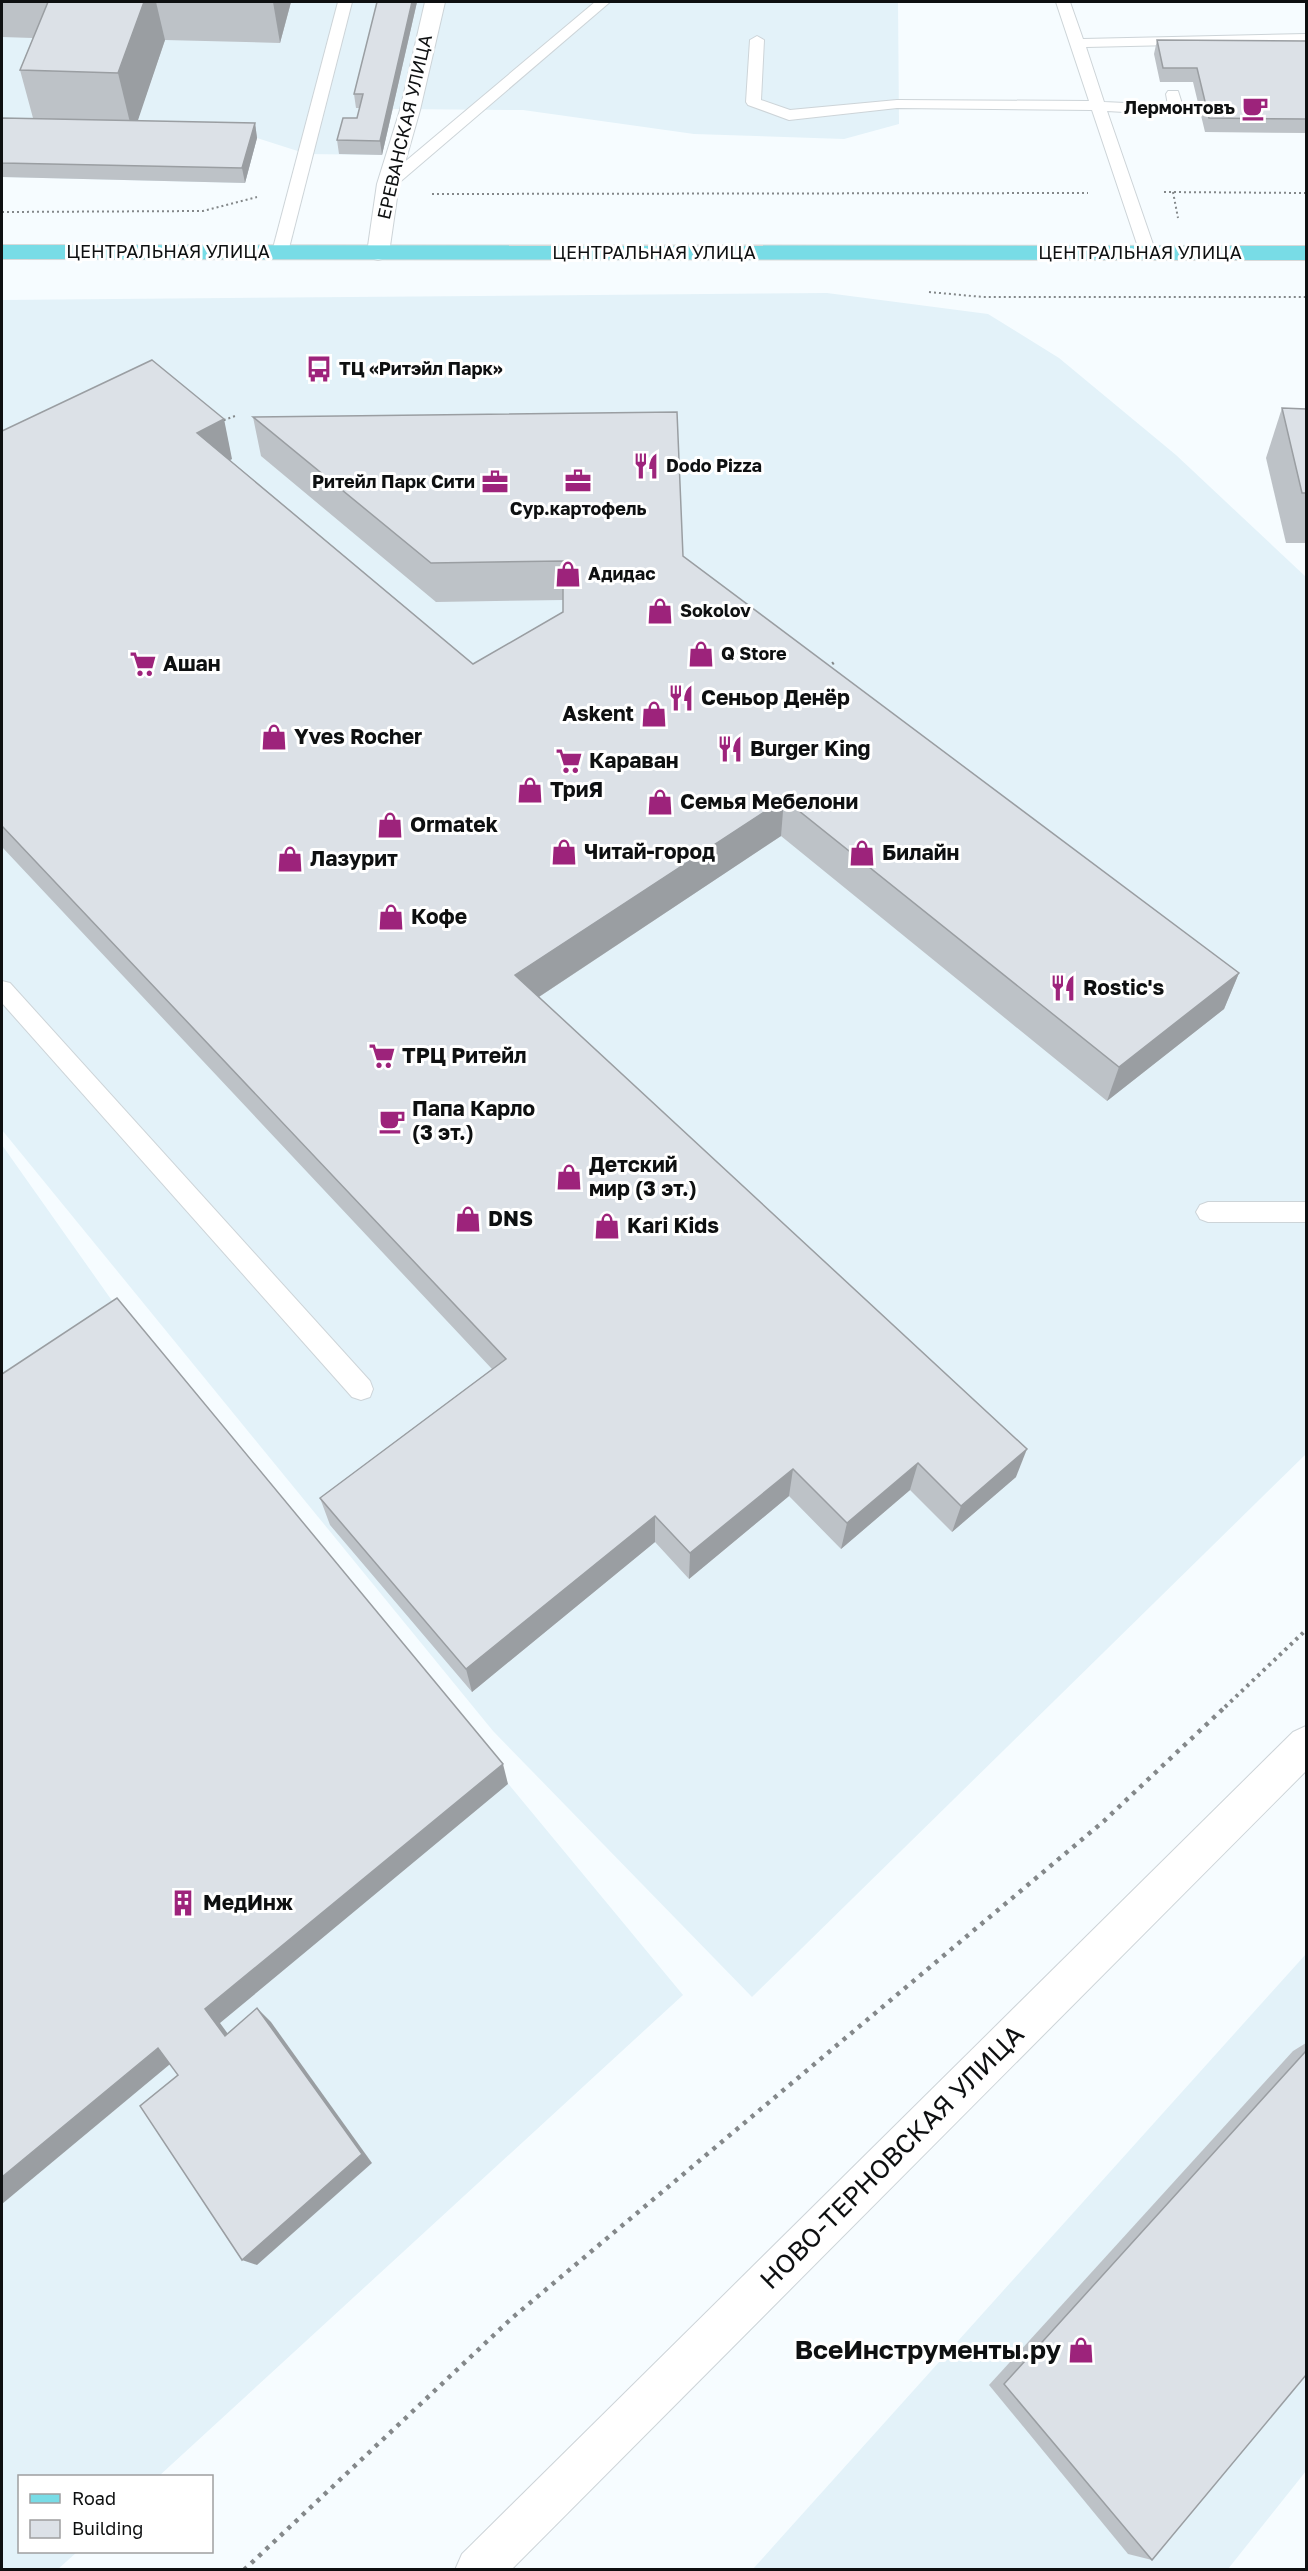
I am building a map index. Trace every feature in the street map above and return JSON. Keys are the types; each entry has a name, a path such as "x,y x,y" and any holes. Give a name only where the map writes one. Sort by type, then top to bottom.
{"main road":[{"name":"ЕРЕВАНСКАЯ УЛИЦА","path":"378,253 387,189 410,110 435,2"},
{"name":"ЦЕНТРАЛЬНАЯ УЛИЦА","path":"2,252 1306,253"},
{"name":"НОВО-ТЕРНОВСКАЯ УЛИЦА","path":"478,2570 1306,1745"}],"lane":[{"path":"280,252 345,2"},
{"path":"387,189 603,2"},
{"path":"1063,2 1148,253"},
{"path":"1077,43 1306,38"},
{"path":"757,40 753,102 789,115 897,104 1099,106 1176,110 1173,94"},
{"path":"2,989 361,1389"},
{"path":"1208,1212 1306,1212"}],"path":[{"path":"387,189 1306,193"},
{"path":"2,212 203,211 252,197 295,196"},
{"path":"211,425 235,416"},
{"path":"826,668 835,662"},
{"path":"244,2570 512,2318 1104,1821 1306,1630"}],"shaded area":[{"path":"2,2 898,2 899,124 844,139 694,134 523,110 393,109 382,155 307,154 257,138 245,183 2,177"},
{"path":"827,293 988,314 1059,358 1176,455 1306,577 1306,1454 752,1997 493,1731 2,1130 2,300"},
{"path":"2,1145 132,1329 683,1995 160,2475 18,2475 18,2553 76,2553 57,2570 2,2569"},
{"path":"1306,1954 1306,2471 1228,2569 752,2570"}],"building":[{"path":"48,2 144,2 118,73 20,70"},
{"path":"377,2 412,2 380,141 337,140 343,118 357,118 363,94 354,94"},
{"path":"1157,40 1306,41 1306,119 1209,118 1197,68 1163,68"},
{"path":"2,118 255,123 242,168 2,163"},
{"name":"ТРЦ Ритейл","path":"152,360 224,419 197,433 473,664 563,612 563,561 431,563 253,417 677,412 683,556 1239,973 1119,1067 784,799 515,975 1027,1449 961,1506 918,1463 847,1523 793,1469 690,1553 655,1516 466,1669 320,1498 506,1359 2,826 2,431"},
{"path":"1282,408 1306,409 1306,493 1302,493"},
{"name":"МедИнж","path":"117,1298 503,1764 205,2009 225,2036 257,2008 362,2154 242,2260 140,2106 178,2075 158,2048 2,2177 2,1374"},
{"path":"1306,2051 1306,2375 1152,2560 1004,2384"}],"place":[{"name":"Лермонтовъ","path":"1255,108"},
{"name":"ТЦ «Ритэйл Парк»","path":"319,369"},
{"name":"Dodo Pizza","path":"646,466"},
{"name":"Сур.картофель","path":"578,481"},
{"name":"Ритейл Парк Сити","path":"495,482"},
{"name":"Адидас","path":"568,574"},
{"name":"Sokolov","path":"660,611"},
{"name":"Q Store","path":"701,654"},
{"name":"Ашан","path":"143,664"},
{"name":"Сеньор Денёр","path":"681,698"},
{"name":"Askent","path":"654,714"},
{"name":"Yves Rocher","path":"274,737"},
{"name":"Burger King","path":"730,749"},
{"name":"Караван","path":"569,761"},
{"name":"ТриЯ","path":"530,790"},
{"name":"Семья Мебелони","path":"660,802"},
{"name":"Ormatek","path":"390,825"},
{"name":"Читай-город","path":"564,852"},
{"name":"Билайн","path":"862,853"},
{"name":"Лазурит","path":"290,859"},
{"name":"Кофе","path":"391,917"},
{"name":"Rostic's","path":"1063,988"},
{"name":"ТРЦ Ритейл","path":"382,1056"},
{"name":"Папа Карло (3 эт.)","path":"392,1121"},
{"name":"Детский мир (3 эт.)","path":"569,1177"},
{"name":"DNS","path":"468,1219"},
{"name":"Kari Kids","path":"607,1226"},
{"name":"МедИнж","path":"183,1903"},
{"name":"ВсеИнструменты.ру","path":"1081,2350"}]}
